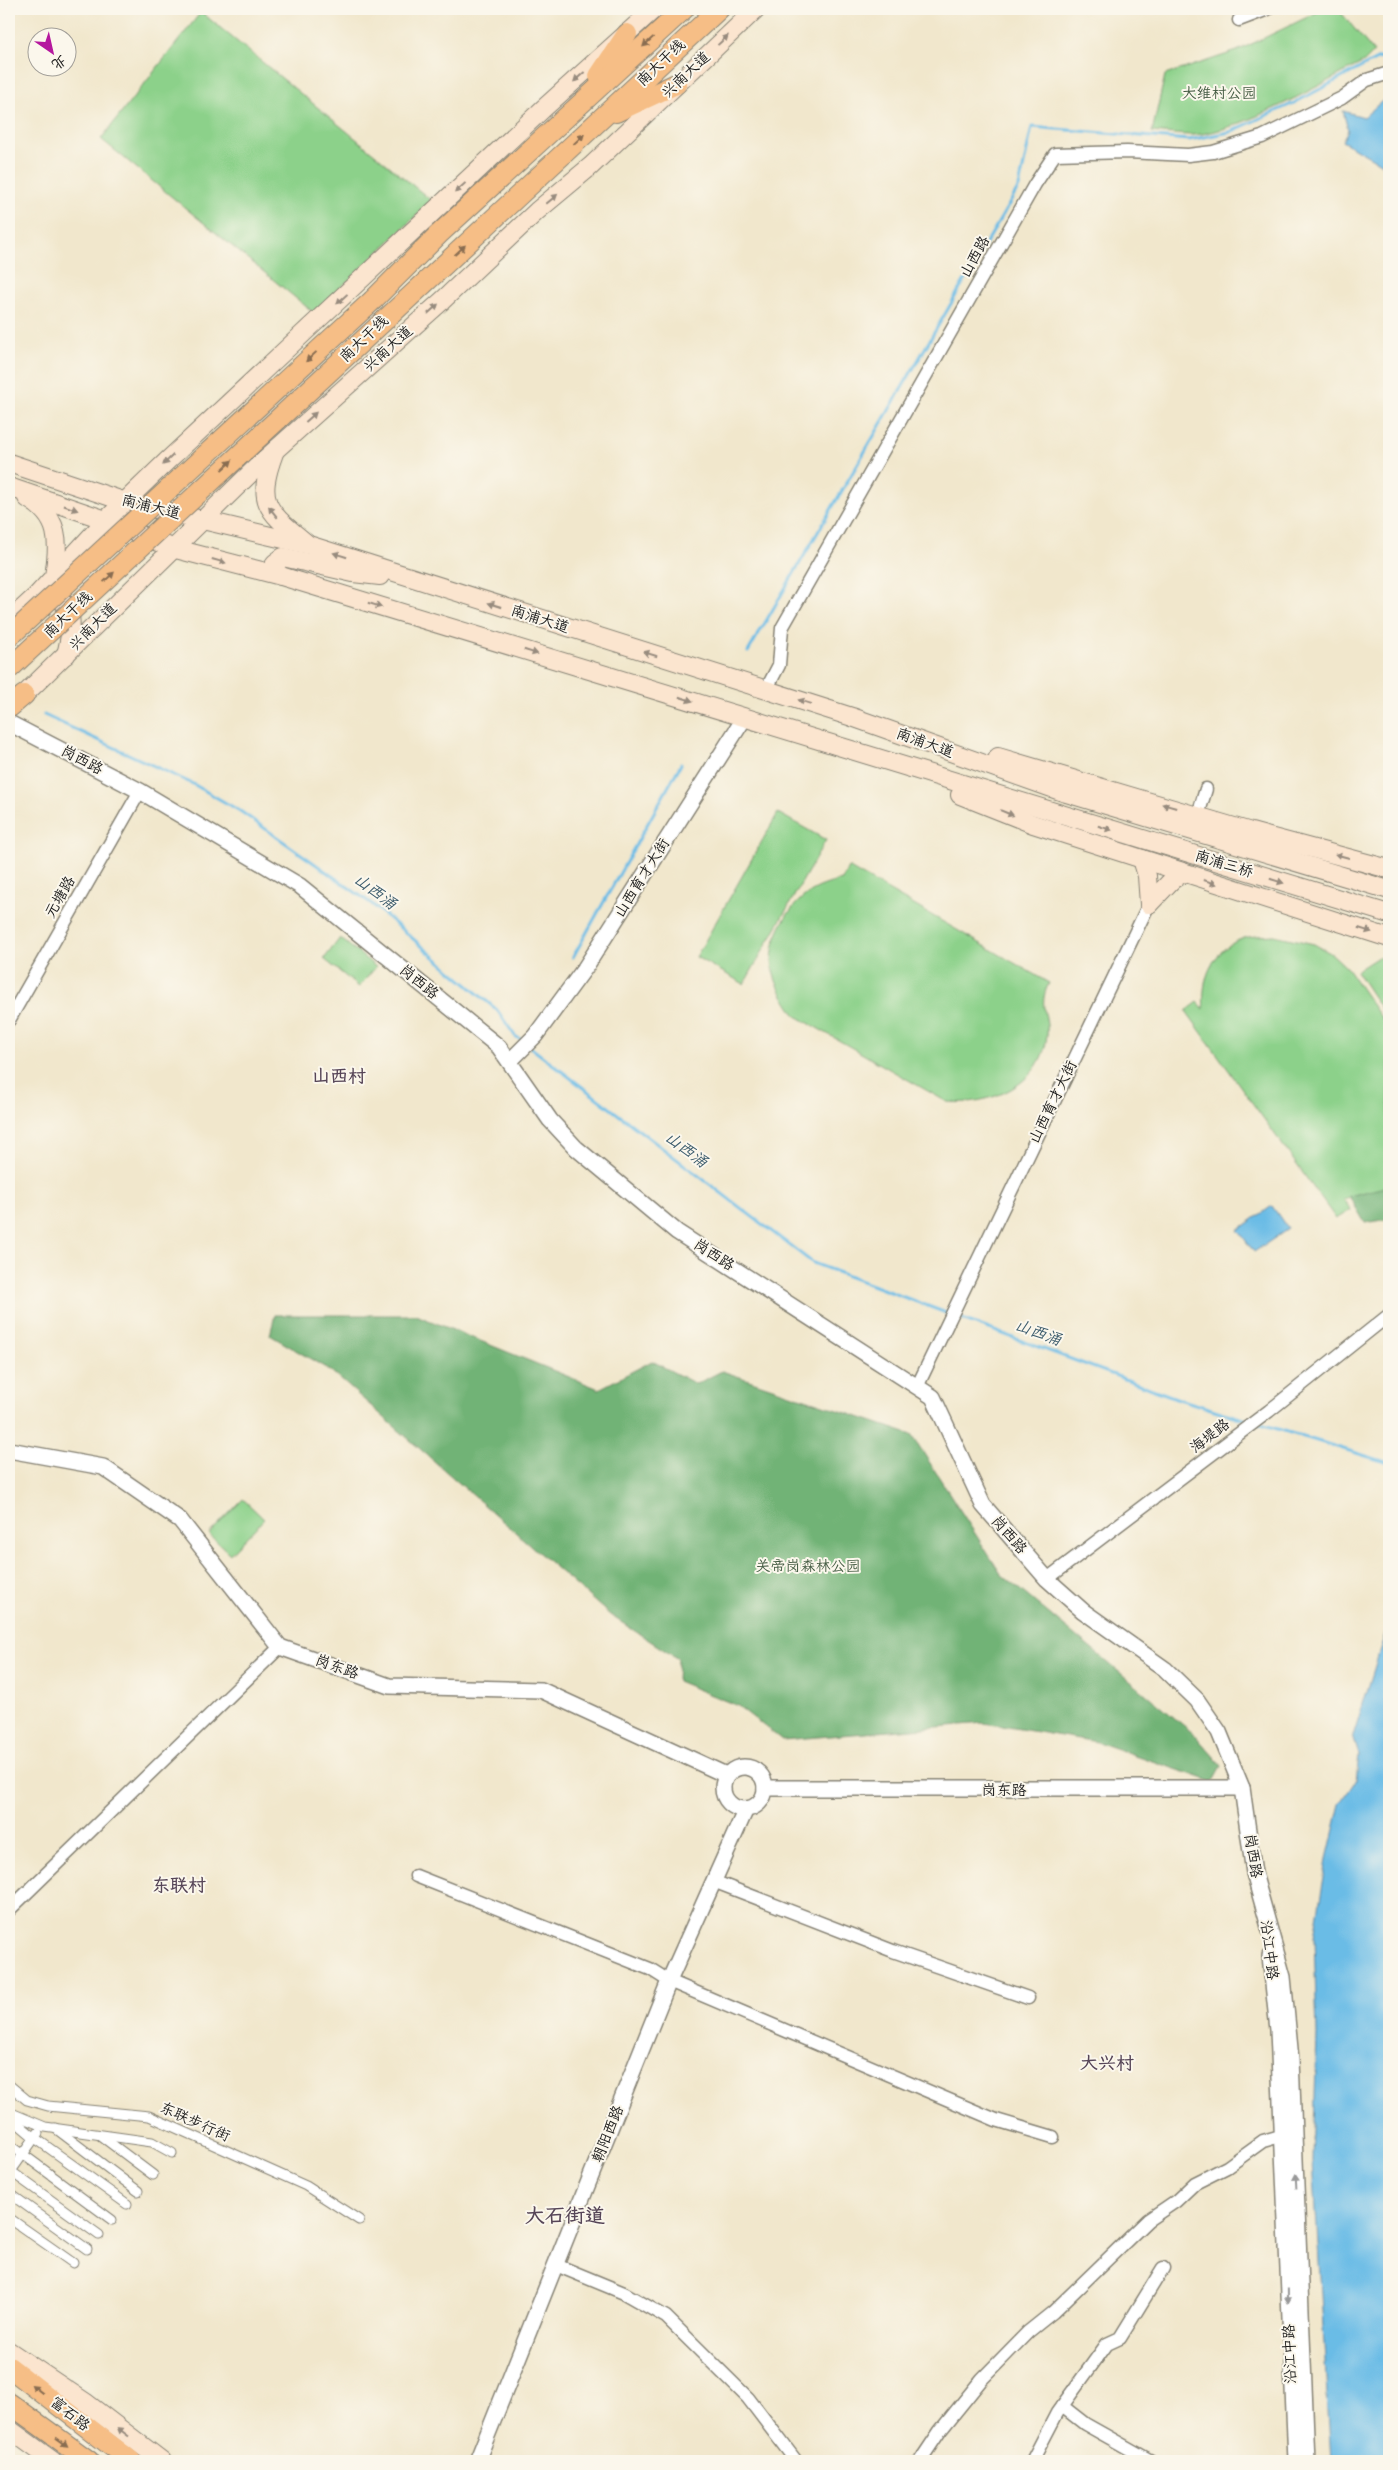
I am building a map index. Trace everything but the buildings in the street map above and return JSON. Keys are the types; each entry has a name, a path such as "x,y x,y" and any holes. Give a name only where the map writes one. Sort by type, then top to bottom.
{"highway":[{"name":"南大干线","path":"9,638 373,300 439,234 684,9"},
{"name":"南大干线","path":"9,669 719,9"},
{"path":"582,102 627,34"},
{"path":"598,121 676,84"},
{"name":"富石路","path":"9,2367 131,2461"},
{"name":"富石路","path":"9,2403 89,2461"}],"main road":[{"path":"9,621 36,596 106,520 242,391 654,9"},
{"name":"兴南大道","path":"13,709 172,548 289,436 443,300 537,212 592,166 756,9"},
{"path":"242,391 234,405 230,422 240,438 253,445 267,446 289,436"},
{"path":"276,449 267,472 264,489 266,504 278,520 309,545"},
{"name":"南浦大道","path":"9,463 126,502 309,545 420,582 852,717 1066,793"},
{"path":"9,488 42,507 51,519 57,534 54,577"},
{"name":"南浦大道","path":"9,488 106,520 172,548 281,576 1058,814"},
{"path":"281,576 276,571 275,563 283,557 353,573 420,582"},
{"path":"36,596 58,599 67,607 72,620 66,655"},
{"path":"852,717 1198,815 1251,832 1389,868"},
{"path":"831,744 1033,824 1389,938"},
{"name":"南浦三桥","path":"1066,793 1389,890"},
{"name":"南浦三桥","path":"1058,814 1389,914"},
{"path":"1142,859 1148,883 1149,904"},
{"path":"1149,904 1172,880 1183,873"},
{"path":"9,2351 85,2402 162,2461"},
{"path":"9,2429 53,2461"}],"street":[{"path":"1239,20 1268,9"},
{"name":"山西路","path":"766,690 779,665 782,628 1030,192 1055,154 1127,152 1188,155 1213,152 1262,136 1342,98 1367,80 1389,73"},
{"name":"岗西路","path":"13,709 140,791 300,886 499,1047 516,1056 550,1120 576,1148 677,1232 933,1396 982,1505 1047,1579 1083,1611 1182,1683 1197,1700 1219,1732 1242,1788 1254,1873 1263,1906"},
{"name":"山西育才大街","path":"516,1056 535,1036 585,968 744,717"},
{"path":"1198,815 1206,788"},
{"name":"元塘路","path":"9,1020 140,791"},
{"name":"山西育才大街","path":"918,1387 957,1300 1149,904"},
{"name":"海堤路","path":"1047,1579 1269,1411 1389,1315"},
{"path":"9,1450 103,1467 180,1520 280,1647 9,1910"},
{"name":"岗东路","path":"280,1647 389,1686 540,1690 726,1775"},
{"path":"738,1767 753,1768 763,1778 765,1788 758,1804 746,1809 735,1808 724,1796 722,1789 726,1775 738,1767"},
{"name":"岗东路","path":"765,1788 1242,1788"},
{"name":"朝阳西路","path":"477,2461 669,1981 746,1809"},
{"path":"416,1876 650,1969 669,1981 996,2120 1053,2137"},
{"path":"713,1881 893,1951 1028,1998"},
{"name":"沿江中路","path":"1263,1906 1288,2134 1307,2461"},
{"name":"东联步行街","path":"9,2085 28,2100 48,2106 149,2116 306,2186 359,2220"},
{"path":"9,2114 43,2126 152,2142 172,2154"},
{"path":"9,2114 35,2138 127,2204"},
{"path":"43,2126 9,2172 99,2235"},
{"path":"55,2128 138,2191"},
{"path":"99,2134 153,2175"},
{"path":"920,2461 940,2431 982,2379 1028,2332 1054,2312 1148,2220 1176,2201 1194,2183 1227,2167 1263,2140 1288,2134"},
{"name":"沿江中路","path":"1288,2134 1296,2461"},
{"path":"9,2144 112,2220"},
{"path":"9,2193 87,2249"},
{"path":"9,2218 74,2263"},
{"path":"556,2266 624,2292 666,2317 748,2398 796,2461"},
{"path":"1032,2461 1062,2406 1107,2344 1120,2338 1163,2268"},
{"path":"1062,2406 1085,2424 1151,2461"}],"green space":[{"name":"大维村公园","path":"1324,9 1338,9 1374,52 1364,62 1280,105 1235,125 1213,132 1194,135 1152,132 1165,75 1237,51"},
{"path":"201,12 432,201 314,313 101,139"},
{"path":"778,813 826,840 744,984 696,957"},
{"path":"848,867 1049,983 1044,998 1047,1035 1043,1052 1036,1067 1025,1079 1012,1089 996,1096 980,1100 947,1102 796,1016 775,978 772,955 774,943 783,921 798,902 814,890 842,880"},
{"path":"1274,935 1314,944 1332,954 1347,968 1389,1029 1389,1186 1343,1199 1351,1210 1336,1219 1186,1011 1198,1002 1204,1009 1203,998 1206,978 1215,960 1229,945 1252,936"},
{"path":"340,938 376,967 359,987 324,959"},
{"path":"1378,957 1389,961 1389,1021 1356,971"},
{"path":"1389,1186 1389,1219 1365,1223 1349,1196"},
{"name":"关帝岗森林公园","path":"275,1315 416,1315 599,1389 652,1361 696,1384 722,1371 912,1435 1001,1574 1194,1734 1222,1766 1213,1782 1097,1742 984,1723 782,1740 738,1706 677,1681 678,1659 610,1615 331,1371 270,1335"},
{"path":"243,1499 264,1519 230,1554 209,1534"}],"water":[{"path":"1389,95 1389,155 1382,164 1342,141 1348,130 1343,111 1364,117"},
{"path":"1272,1206 1288,1229 1254,1252 1238,1230"},
{"path":"1389,1621 1389,2461 1331,2461 1313,2160 1317,2034 1314,1937 1327,1859 1340,1804 1356,1780 1359,1755 1353,1736"}],"waterway":[{"path":"748,652 1019,187 1032,127 1189,140 1230,132 1294,103 1377,59 1389,56"},
{"name":"山西涌","path":"44,715 193,784 240,811 372,904 497,1010 515,1036 523,1041"},
{"path":"573,957 681,764"},
{"name":"山西涌","path":"530,1047 813,1263 949,1314"},
{"name":"山西涌","path":"954,1316 1179,1399 1250,1421"},
{"name":"山西涌","path":"1258,1423 1389,1463"}],"district":[{"name":"山西村","path":"339,1076"},
{"name":"东联村","path":"179,1885"},
{"name":"大兴村","path":"1107,2063"},
{"name":"大石街道","path":"565,2216"}]}
